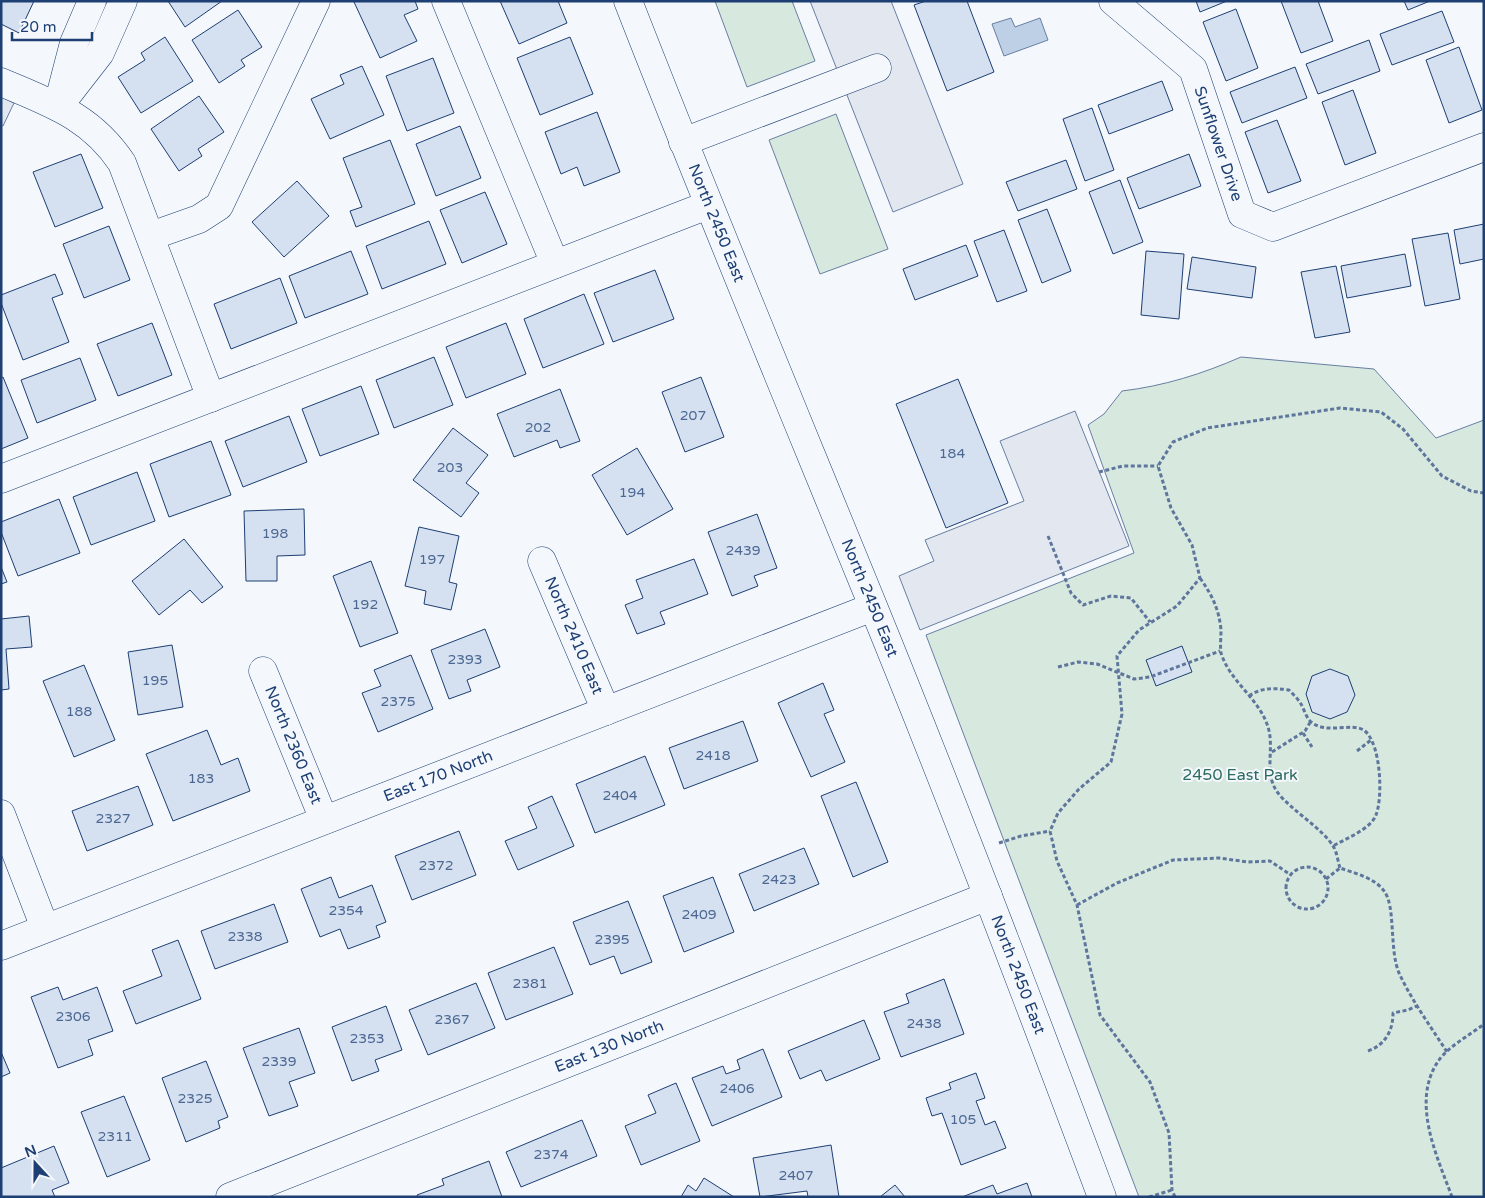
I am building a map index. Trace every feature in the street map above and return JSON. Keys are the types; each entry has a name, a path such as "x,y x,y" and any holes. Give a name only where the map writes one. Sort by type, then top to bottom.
{"street":[{"path":"58,106 74,43 92,1"},
{"path":"58,106 100,53 123,1"},
{"path":"151,236 199,219 219,206 316,1"},
{"path":"446,1 555,264"},
{"name":"North 2450 East","path":"628,1 708,205 874,607 988,896 1102,1197"},
{"name":"Sunflower Drive","path":"1113,1 1193,69 1242,214 1273,227 1484,147"},
{"path":"683,142 877,68"},
{"path":"1,82 58,106 95,129 122,163 211,398"},
{"path":"1,479 708,205"},
{"name":"North 2410 East","path":"542,561 606,711"},
{"name":"East 170 North","path":"1,946 874,607"},
{"name":"North 2360 East","path":"263,670 324,820"},
{"path":"1,814 45,928"},
{"name":"East 130 North","path":"230,1197 988,896"}],"path":[{"path":"1158,466 1174,442 1207,428 1340,408 1381,412 1403,430 1442,476 1471,491 1484,493"},
{"path":"1099,472 1123,466 1158,466"},
{"path":"1158,466 1171,508 1192,545 1200,578 1215,601 1220,617 1220,651 1229,670 1259,707 1268,727 1272,752 1269,774 1278,792 1333,846 1340,868"},
{"path":"1048,536 1071,593 1083,606 1111,596 1131,598 1150,622"},
{"path":"1174,1197 1169,1132 1150,1082 1100,1015 1077,905 1057,861 1050,831 1058,813 1079,789 1111,762 1122,714 1117,656 1139,630 1177,606 1200,578"},
{"path":"1058,667 1078,662 1097,664 1134,679 1150,677 1220,651"},
{"path":"1249,696 1258,690 1272,688 1289,690 1300,702 1311,721 1333,730 1351,727 1364,731 1371,740 1380,767 1376,816 1368,825 1333,846"},
{"path":"1272,752 1303,732 1311,721"},
{"path":"1303,732 1312,747"},
{"path":"1357,751 1371,740"},
{"path":"1000,844 1021,836 1050,831"},
{"path":"1077,905 1117,883 1173,860 1220,858 1248,862 1270,862 1291,875"},
{"path":"1300,868 1315,869 1326,879 1328,889 1323,902 1317,907 1304,910 1287,897 1287,881 1300,868"},
{"path":"1326,879 1340,868"},
{"path":"1340,868 1366,877 1384,890 1390,904 1394,956 1399,973 1447,1052"},
{"path":"1368,1051 1374,1049 1388,1035 1393,1025 1393,1014 1418,1005"},
{"path":"1452,1197 1439,1161 1426,1110 1427,1083 1439,1060 1484,1024"},
{"path":"1149,1197 1172,1190"}],"green space":[{"path":"715,1 792,1 815,61 747,87"},
{"path":"836,114 888,249 820,274 769,140"},
{"name":"2450 East Park","path":"1241,357 1374,369 1436,438 1484,420 1484,1197 1139,1197 926,635 1134,553 1088,425 1104,414 1122,391 1153,386 1183,378"}],"shaded area":[{"path":"810,1 891,1 963,184 893,212"},
{"path":"1,97 14,103 3,126 1,125"},
{"path":"1075,411 1129,546 920,630 899,576 934,561 925,540 1024,501 1000,441"}],"water":[{"path":"1011,18 1015,27 1040,18 1048,40 1004,56 992,24"}],"building":[{"path":"1,1 34,1 19,33 1,24"},
{"path":"168,1 222,1 185,27"},
{"path":"415,1 418,9 404,15 417,41 380,58 354,2"},
{"path":"500,1 558,1 567,23 519,44"},
{"path":"926,1 967,1 994,72 947,91 914,5"},
{"path":"1196,1 1227,1 1200,12"},
{"path":"1281,1 1318,1 1333,41 1301,53"},
{"path":"1404,1 1430,1 1408,10"},
{"path":"1236,9 1258,68 1226,81 1203,22"},
{"path":"238,10 262,47 241,60 245,66 219,83 192,40"},
{"path":"1442,11 1454,42 1392,65 1380,34"},
{"path":"165,37 193,81 141,113 118,77 145,60 141,53"},
{"path":"570,37 593,94 540,115 517,58"},
{"path":"1369,40 1380,71 1318,94 1306,64"},
{"path":"1459,47 1482,110 1449,123 1426,60"},
{"path":"433,58 454,113 407,131 386,76"},
{"path":"362,66 384,115 330,139 311,99 344,84 340,75"},
{"path":"1295,67 1307,98 1242,123 1230,92"},
{"path":"1162,81 1173,110 1109,134 1098,105"},
{"path":"1353,90 1376,153 1345,165 1322,102"},
{"path":"199,96 224,132 198,149 202,156 179,171 151,129"},
{"path":"1092,108 1114,170 1085,181 1063,119"},
{"path":"597,112 620,172 584,186 577,167 561,174 545,132"},
{"path":"1277,120 1301,181 1268,193 1245,132"},
{"path":"460,126 481,178 436,196 416,144"},
{"path":"390,140 415,204 356,227 350,211 362,207 343,158"},
{"path":"81,154 103,208 55,227 33,172"},
{"path":"1189,154 1201,186 1139,209 1127,178"},
{"path":"1066,160 1077,189 1018,211 1006,182"},
{"path":"1120,180 1143,242 1113,254 1089,192"},
{"path":"297,181 329,216 284,257 252,222"},
{"path":"485,192 507,244 462,263 440,210"},
{"path":"1047,209 1071,271 1042,283 1018,220"},
{"path":"429,221 446,264 382,289 366,246"},
{"path":"1484,224 1484,259 1460,264 1454,230"},
{"path":"109,226 130,280 84,298 63,244"},
{"path":"1004,230 1027,291 997,302 974,241"},
{"path":"1448,233 1460,299 1425,306 1412,239"},
{"path":"966,245 978,276 915,300 903,269"},
{"path":"351,251 368,294 305,318 289,276"},
{"path":"1146,251 1184,254 1179,319 1141,315"},
{"path":"1405,254 1411,286 1347,298 1341,266"},
{"path":"1192,257 1256,267 1252,298 1187,289"},
{"path":"1336,266 1350,332 1315,338 1301,272"},
{"path":"655,270 674,319 613,342 594,293"},
{"path":"55,274 63,294 52,298 69,342 23,360 1,303 1,295"},
{"path":"280,278 297,323 231,349 214,304"},
{"path":"584,294 604,344 543,368 524,319"},
{"path":"152,323 172,375 118,396 97,344"},
{"path":"506,323 526,374 466,398 446,347"},
{"path":"434,357 453,405 394,428 376,380"},
{"path":"80,358 96,400 37,423 21,380"},
{"path":"3,377 28,438 1,449 1,378"},
{"path":"701,377 724,437 685,452 662,392"},
{"path":"958,379 1008,503 946,528 896,404"},
{"path":"361,386 379,434 320,456 302,409"},
{"path":"560,389 580,441 560,448 557,440 514,457 497,414"},
{"path":"289,416 307,462 243,487 225,441"},
{"path":"453,428 488,455 466,483 479,493 461,517 413,480"},
{"path":"211,441 231,495 169,517 150,464"},
{"path":"637,448 673,509 627,535 592,475"},
{"path":"137,472 155,521 91,545 73,497"},
{"path":"59,499 80,553 18,576 1,532 1,522"},
{"path":"304,509 305,555 277,556 277,581 246,581 244,511"},
{"path":"757,514 777,568 754,576 758,586 732,596 708,532"},
{"path":"419,527 459,536 449,582 457,584 451,610 424,604 426,591 405,586"},
{"path":"184,539 223,587 202,603 190,590 159,615 132,581"},
{"path":"694,559 708,594 660,612 665,624 637,634 625,605 643,598 636,580"},
{"path":"371,561 398,633 360,647 333,576"},
{"path":"1,567 7,582 1,584"},
{"path":"29,616 32,647 6,649 9,689 1,690 1,619"},
{"path":"485,629 500,667 467,680 471,691 449,699 431,650"},
{"path":"172,645 183,707 138,715 128,652"},
{"path":"1182,646 1192,672 1156,686 1146,660"},
{"path":"411,655 433,709 378,732 362,693 381,686 374,670"},
{"path":"84,665 115,740 74,757 43,681"},
{"path":"1330,669 1348,676 1355,695 1347,712 1330,719 1312,712 1306,694 1312,676"},
{"path":"823,683 834,710 824,714 845,762 811,777 778,703"},
{"path":"743,721 758,761 684,789 669,748"},
{"path":"207,730 221,765 238,758 250,791 173,821 146,754"},
{"path":"645,756 665,805 595,833 576,784"},
{"path":"856,782 888,862 853,877 821,796"},
{"path":"138,786 153,825 87,851 72,811"},
{"path":"552,796 574,846 518,870 505,841 537,828 528,807"},
{"path":"459,831 476,875 412,900 395,856"},
{"path":"804,848 819,884 754,911 739,874"},
{"path":"331,877 339,898 372,885 386,922 376,926 380,937 348,949 340,929 320,937 301,889"},
{"path":"713,877 734,932 684,952 663,896"},
{"path":"628,901 652,962 621,974 614,956 590,965 573,922"},
{"path":"274,904 288,942 215,969 201,931"},
{"path":"178,940 201,999 136,1024 123,991 162,976 152,950"},
{"path":"554,947 573,994 506,1020 488,973"},
{"path":"944,979 964,1034 901,1057 884,1012 909,1003 906,994"},
{"path":"476,983 495,1028 428,1055 409,1010"},
{"path":"58,987 63,1000 97,987 113,1031 88,1040 93,1055 58,1068 31,997"},
{"path":"386,1006 402,1050 375,1060 379,1071 352,1081 332,1027"},
{"path":"864,1020 880,1059 826,1081 821,1070 800,1079 788,1051"},
{"path":"299,1028 315,1073 289,1082 298,1106 269,1116 243,1048"},
{"path":"763,1049 782,1097 712,1126 692,1078 723,1066 726,1074 740,1069 737,1060"},
{"path":"1,1052 10,1073 1,1077"},
{"path":"206,1061 228,1117 218,1121 220,1128 186,1142 162,1078"},
{"path":"976,1073 985,1098 976,1101 985,1125 995,1121 1006,1148 961,1165 942,1113 932,1116 926,1098 951,1089 949,1083"},
{"path":"676,1083 700,1141 641,1165 625,1126 656,1113 648,1095"},
{"path":"124,1096 150,1160 107,1177 81,1112"},
{"path":"582,1120 597,1156 521,1187 506,1152"},
{"path":"831,1145 839,1197 808,1197 807,1191 760,1197 753,1158"},
{"path":"54,1146 69,1183 52,1190 55,1197 1,1197 1,1168"},
{"path":"489,1161 502,1197 418,1197 417,1195 444,1185 442,1179"},
{"path":"704,1178 734,1197 681,1197 688,1185 696,1191"},
{"path":"1027,1183 1032,1197 962,1197 993,1185 997,1194"},
{"path":"895,1185 905,1197 880,1197"}]}
